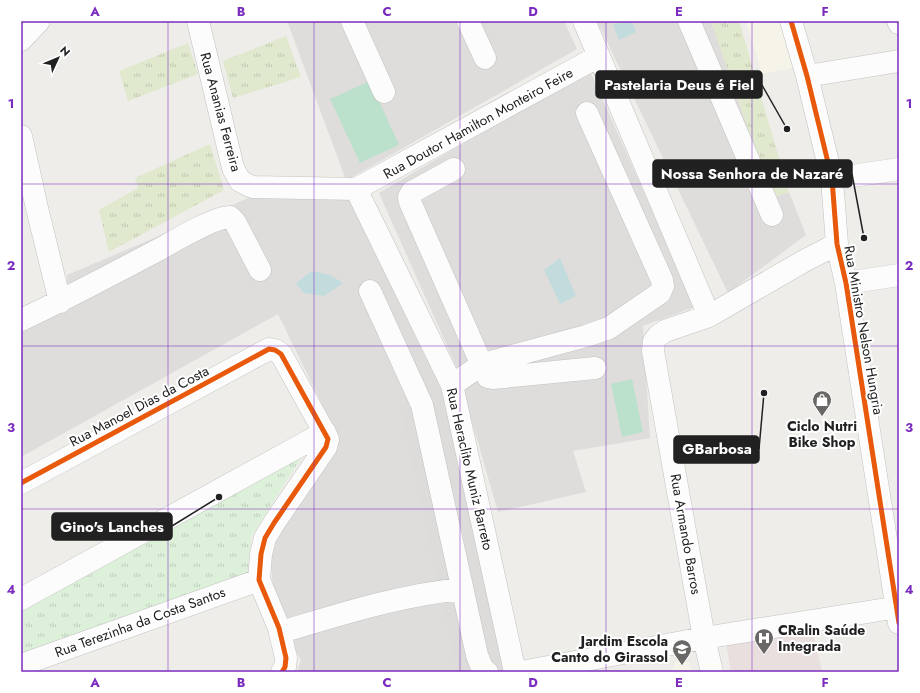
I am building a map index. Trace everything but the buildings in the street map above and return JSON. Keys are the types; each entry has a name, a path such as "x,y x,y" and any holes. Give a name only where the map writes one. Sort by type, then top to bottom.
{"street":[{"path":"21,40 39,21"},
{"name":"Rua Ananias Ferreira","path":"198,21 233,168 240,181 252,188 356,189"},
{"path":"352,21 384,92"},
{"path":"468,21 485,58"},
{"path":"584,21 709,316"},
{"path":"689,21 772,215"},
{"name":"Rua Ministro Nelson Hungria","path":"791,21 807,76 832,179 837,244 846,283 898,612"},
{"name":"Rua Doutor Hamilton Monteiro Feire","path":"356,189 599,56"},
{"path":"807,76 899,61"},
{"path":"452,385 481,365 609,328 660,293 663,286 662,280 586,113"},
{"path":"21,136 60,302"},
{"path":"454,169 412,192 409,197 481,365 488,377 493,378 596,368"},
{"path":"832,179 899,169"},
{"name":"Rua Heraclito Muniz Barreto","path":"356,189 452,385 515,672"},
{"path":"21,320 60,302 196,230 224,217 230,217 235,222 260,270"},
{"name":"Rua Armando Barros","path":"712,672 704,638 653,350 654,341 665,331 709,316 804,261 837,244"},
{"path":"846,283 899,274"},
{"path":"370,292 422,406 477,655 482,668 487,672"},
{"name":"Rua Manoel Dias da Costa","path":"21,483 269,349 275,350 281,354 325,432"},
{"path":"21,598 325,432 328,439 326,447 274,523 265,538 261,554 259,580 280,633 286,658 285,667 282,672"},
{"name":"Rua Terezinha da Costa Santos","path":"21,664 259,580"},
{"path":"280,633 368,606 430,592 462,589"},
{"path":"521,672 704,638 898,612"}],"shaded area":[{"path":"287,21 564,21 577,49 347,180 449,397 508,672 297,672 301,660 275,615 270,551 336,433 278,314 21,457 21,332 68,308 67,275 246,199 346,180"},
{"path":"597,21 711,21 772,198 789,192 806,235 728,293"},
{"path":"746,21 780,21 793,68 762,74"},
{"path":"589,69 695,307 643,326 650,438 573,451 586,492 498,512 456,366 379,193"},
{"path":"387,278 442,397 505,672 457,672 401,411 415,407 363,291"},
{"path":"813,631 822,672 731,672 726,642"},
{"name":"Jardim Escola Canto do Girassol","path":"675,662 689,662 691,672 664,672 673,669"}],"green space":[{"path":"711,21 739,21 789,192 772,198"},
{"path":"286,36 301,77 233,98 223,61"},
{"path":"188,43 198,74 128,101 119,71"},
{"path":"370,81 399,145 360,163 330,99"},
{"path":"210,144 224,190 109,252 99,210 138,188 135,178"},
{"path":"632,379 643,432 622,437 611,384"},
{"path":"313,439 251,537 247,580 21,662 21,600"}],"water":[{"path":"624,21 632,21 636,32 619,40 613,25"},
{"path":"560,258 576,296 560,304 544,270"},
{"path":"312,271 330,275 343,283 324,296 304,293 296,283"}],"cycle path":[{"path":"791,21 807,76 832,179 837,244 846,283 899,623"},
{"path":"21,483 269,349 275,350 281,354 328,439 326,447 265,538 261,554 259,580 279,628 286,658 285,667 282,672"}],"place":[{"name":"Pastelaria Deus é Fiel","path":"787,129"},
{"name":"Nossa Senhora de Nazaré","path":"864,238"},
{"name":"GBarbosa","path":"764,393"},
{"name":"Ciclo Nutri Bike Shop","path":"822,417"},
{"name":"Gino's Lanches","path":"219,497"},
{"name":"CRalin Saúde Integrada","path":"764,655"},
{"name":"Jardim Escola Canto do Girassol","path":"682,666"}]}
